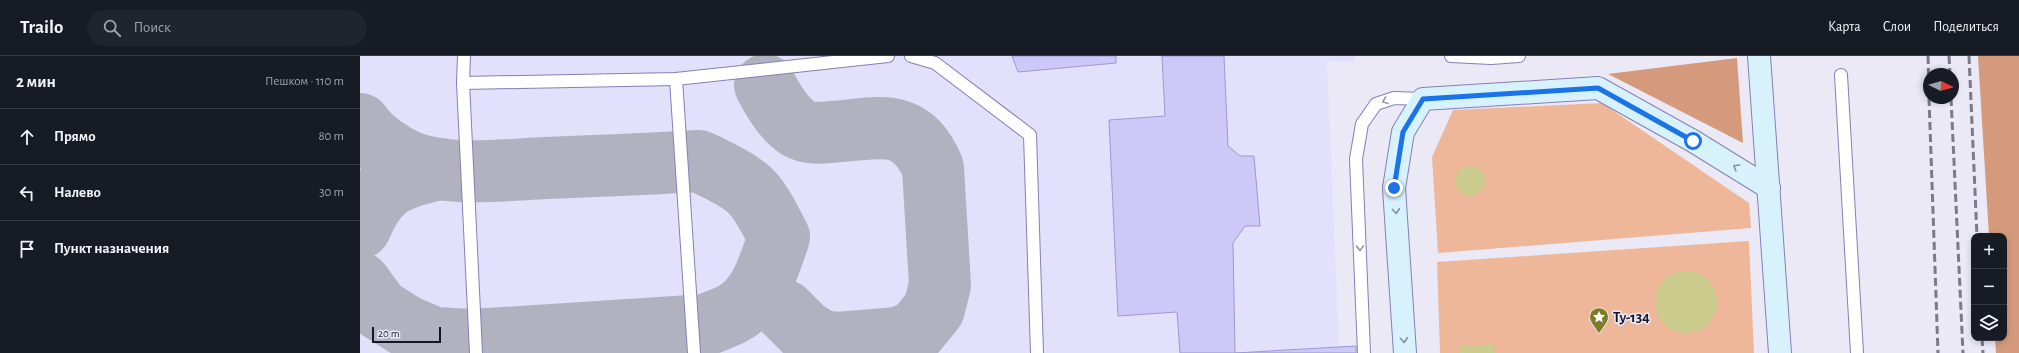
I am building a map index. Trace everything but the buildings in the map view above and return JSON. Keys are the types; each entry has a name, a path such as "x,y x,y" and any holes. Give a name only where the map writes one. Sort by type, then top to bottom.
{"street":[{"path":"1758,56 1769,188 1780,353"},
{"path":"1405,353 1394,188 1403,132 1423,99 1598,88 1693,141 1769,188"}],"lane":[{"path":"464,56 463,82 476,353"},
{"path":"463,82 676,79 888,56"},
{"path":"911,56 935,63 1030,135 1037,353"},
{"path":"1451,56 1519,56"},
{"path":"1841,75 1857,353"},
{"path":"676,79 694,353"},
{"path":"1364,353 1356,160 1362,124 1376,104 1394,98 1423,99"}],"shaded area":[{"path":"360,56 1355,56 1355,62 1327,61 1339,347 1356,353 360,353"},
{"path":"1978,56 2019,56 2019,353 1996,353 1995,341 2007,341 2007,233 1989,233"},
{"path":"1737,58 1743,143 1608,74"},
{"path":"1602,103 1749,203 1751,228 1438,253 1432,157 1453,110"},
{"path":"1470,166 1481,170 1485,181 1481,192 1470,196 1459,192 1455,181 1459,170"},
{"path":"1749,241 1754,353 1440,353 1437,262"},
{"path":"1680,271 1692,271 1708,280 1715,290 1717,302 1715,314 1708,324 1692,333 1680,333 1669,328 1660,319 1655,308 1655,296 1660,285 1669,276"},
{"path":"1494,344 1495,353 1459,353 1459,346"}],"taxiway":[{"path":"765,85 783,114 793,124 802,130 818,133 878,128 891,129 903,133 914,140 924,151 933,168 940,285 934,309 916,331 898,338 838,343 821,341 804,330 785,311"},
{"path":"360,124 370,136 396,155 410,162 442,170 495,171 699,161 735,179 746,187 756,197 765,210 779,237 763,280 750,300 742,308 732,314 706,325 472,340 434,338 406,326 379,309 360,283"},
{"path":"360,228 374,202 381,193 390,186 411,176 439,169"}],"railway":[{"path":"1928,56 1928,68"},
{"path":"1949,56 1950,68"},
{"path":"1969,56 1977,233"},
{"path":"1929,104 1938,353"},
{"path":"1951,104 1963,353"},
{"path":"1982,341 1983,353"}],"place":[{"name":"Ту-134","path":"1599,334"}],"route":[{"path":"1394,188 1403,132 1423,99 1598,88 1693,141"}]}
